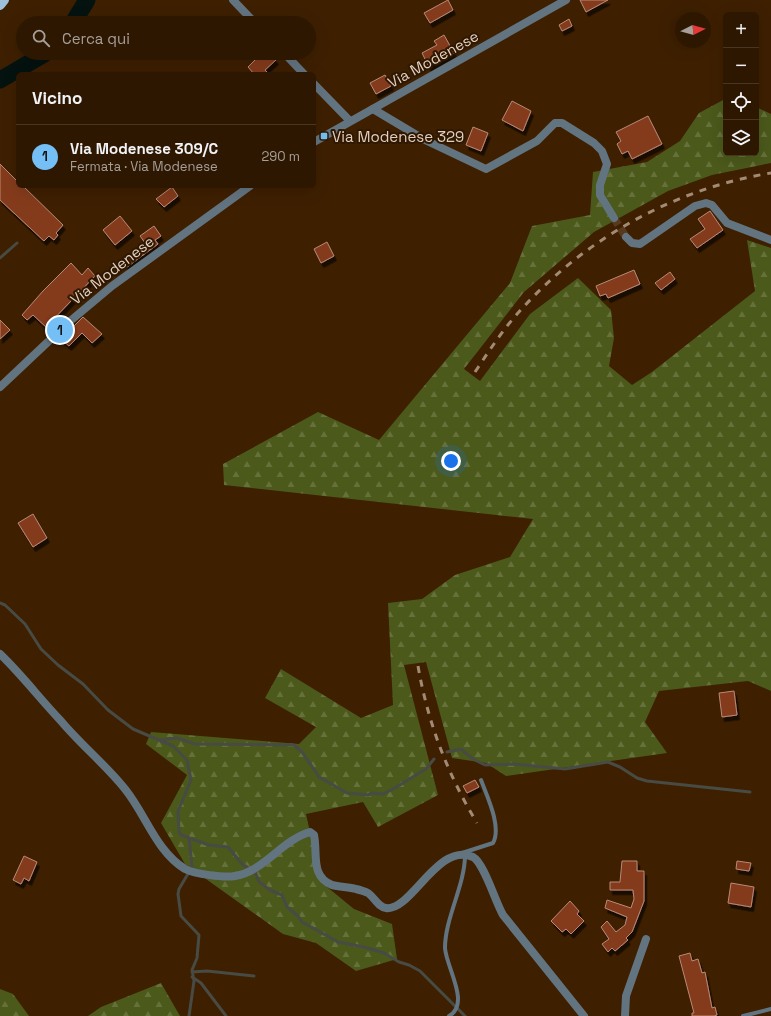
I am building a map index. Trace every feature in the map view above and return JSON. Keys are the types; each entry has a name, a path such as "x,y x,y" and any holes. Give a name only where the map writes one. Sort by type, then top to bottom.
{"main road":[{"path":"0,5 4,0"}],"street":[{"path":"233,0 248,16"},
{"name":"Via Modenese","path":"316,141 566,0"},
{"path":"291,60 302,72"},
{"path":"316,86 350,121"},
{"path":"373,109 425,140 486,169 538,141 555,123 562,123 594,143 605,155 606,168 600,185 600,195 614,218"},
{"name":"Via Modenese","path":"0,387 101,295 247,188"},
{"path":"626,237 632,243 640,244 695,206 706,203 712,205 727,223 771,240"},
{"path":"0,654 23,676 60,721 125,789 156,838 173,858 185,869 198,873 234,877 246,874 298,836 310,832 314,835 316,846 316,867 321,878 333,885 368,893 380,905 386,908 391,908 401,902 448,858 463,855 478,860 496,903 503,915 584,1016"},
{"path":"625,1016 626,996 646,939"}],"lane":[{"path":"449,1016 456,1010 458,1004 457,991 445,948 463,855 472,849 490,844 495,839 496,823 481,780"},
{"path":"743,1016 771,1009"}],"green space":[{"path":"723,100 723,156 759,156 759,108 771,114 771,163 712,175 668,191 594,232 524,292 464,369 480,381 530,314 578,278 611,310 614,338 609,366 632,385 652,372 755,291 747,240 771,248 771,691 748,681 659,691 645,722 667,753 506,776 486,763 452,758 426,662 404,665 438,795 378,827 363,802 306,814 321,882 354,909 392,924 397,959 356,971 316,943 283,934 185,864 161,823 187,775 146,744 151,732 299,744 316,727 265,698 281,669 361,718 393,705 388,603 422,599 455,575 510,557 533,519 224,485 223,464 318,412 379,440 510,283 532,226 590,215 593,172 647,162 680,141 699,113"},
{"path":"161,983 180,1016 88,1016 101,1007"},
{"path":"0,989 13,994 29,1016 0,1016"}],"building":[{"path":"448,0 453,10 430,23 424,13"},
{"path":"580,0 608,0 586,12"},
{"path":"569,19 572,26 562,31 559,25"},
{"path":"444,35 454,53 429,67 422,53 437,45 434,41"},
{"path":"255,60 276,60 265,70 267,72 252,72 248,67"},
{"path":"385,75 391,86 376,94 370,83"},
{"path":"512,101 531,111 523,131 502,120"},
{"path":"648,116 662,144 632,159 628,151 622,154 617,144 621,141 616,132"},
{"path":"473,127 488,133 481,151 466,145"},
{"path":"0,164 16,180 16,188 25,188 63,225 56,233 58,235 54,240 49,236 44,241 0,200"},
{"path":"171,188 173,188 178,196 164,207 156,199"},
{"path":"710,211 723,230 697,248 690,239 705,229 698,219"},
{"path":"120,216 132,231 115,245 103,230"},
{"path":"154,226 161,236 155,240 158,244 127,267 123,261 146,244 140,236"},
{"path":"327,242 334,256 321,263 314,249"},
{"path":"71,263 82,275 88,268 95,276 46,327 33,315 27,320 22,315"},
{"path":"634,270 640,284 608,298 606,294 600,296 596,286"},
{"path":"670,272 675,279 661,290 655,283"},
{"path":"83,317 102,334 92,343 82,333 69,346 61,339"},
{"path":"0,320 10,330 0,339"},
{"path":"33,514 47,538 33,547 18,523"},
{"path":"734,691 737,715 722,717 719,693"},
{"path":"475,780 479,787 467,793 463,786"},
{"path":"24,856 37,862 29,881 24,878 21,884 13,880"},
{"path":"622,861 637,861 637,871 644,871 644,901 632,932 626,938 628,940 615,951 612,948 608,952 602,944 609,939 601,927 607,921 616,932 625,925 627,917 605,908 607,900 631,908 634,899 633,890 610,890 610,882 620,882"},
{"path":"737,861 751,863 749,871 736,869"},
{"path":"731,883 754,887 751,907 728,903"},
{"path":"570,901 579,911 577,914 584,921 571,934 566,929 562,932 551,921"},
{"path":"690,953 692,961 698,959 702,973 705,972 712,1008 715,1007 717,1015 692,1016 692,1013 694,1013 679,956"}],"waterway":[{"path":"77,16 87,0"},
{"path":"0,80 34,60"},
{"path":"0,258 17,243"},
{"path":"0,603 5,605 25,624 41,649 58,665 83,684 108,710 133,729 173,746 187,760 191,780 178,811 179,832 181,835 209,845 228,847 242,864 255,872 259,882 270,890 282,895 287,907 298,916 302,922 338,942 384,953 399,962 420,971 465,1016"},
{"path":"160,740 177,738 195,744 294,745 302,752 319,777 347,793 368,795 373,793 383,794 393,789 426,769 434,759"},
{"path":"447,752 461,749 473,759 485,765 514,764 565,769 608,762 620,767 637,778 647,781 750,792"},
{"path":"189,838 192,867 179,889 178,894 181,916 199,935 197,958 192,970 194,981 189,1016"},
{"path":"192,972 207,971 254,976"},
{"path":"192,977 201,983 226,1016"}],"tunnel":[{"path":"614,218 626,237"}],"railway":[{"path":"475,372 507,326 538,292 566,267 596,244 628,224 662,206 697,192 734,181 771,173"},
{"path":"418,666 427,708 440,747 466,804 477,823"}],"place":[{"name":"Via Modenese 329","path":"324,136"},
{"name":"Via Modenese 309/C","path":"60,330"}]}
